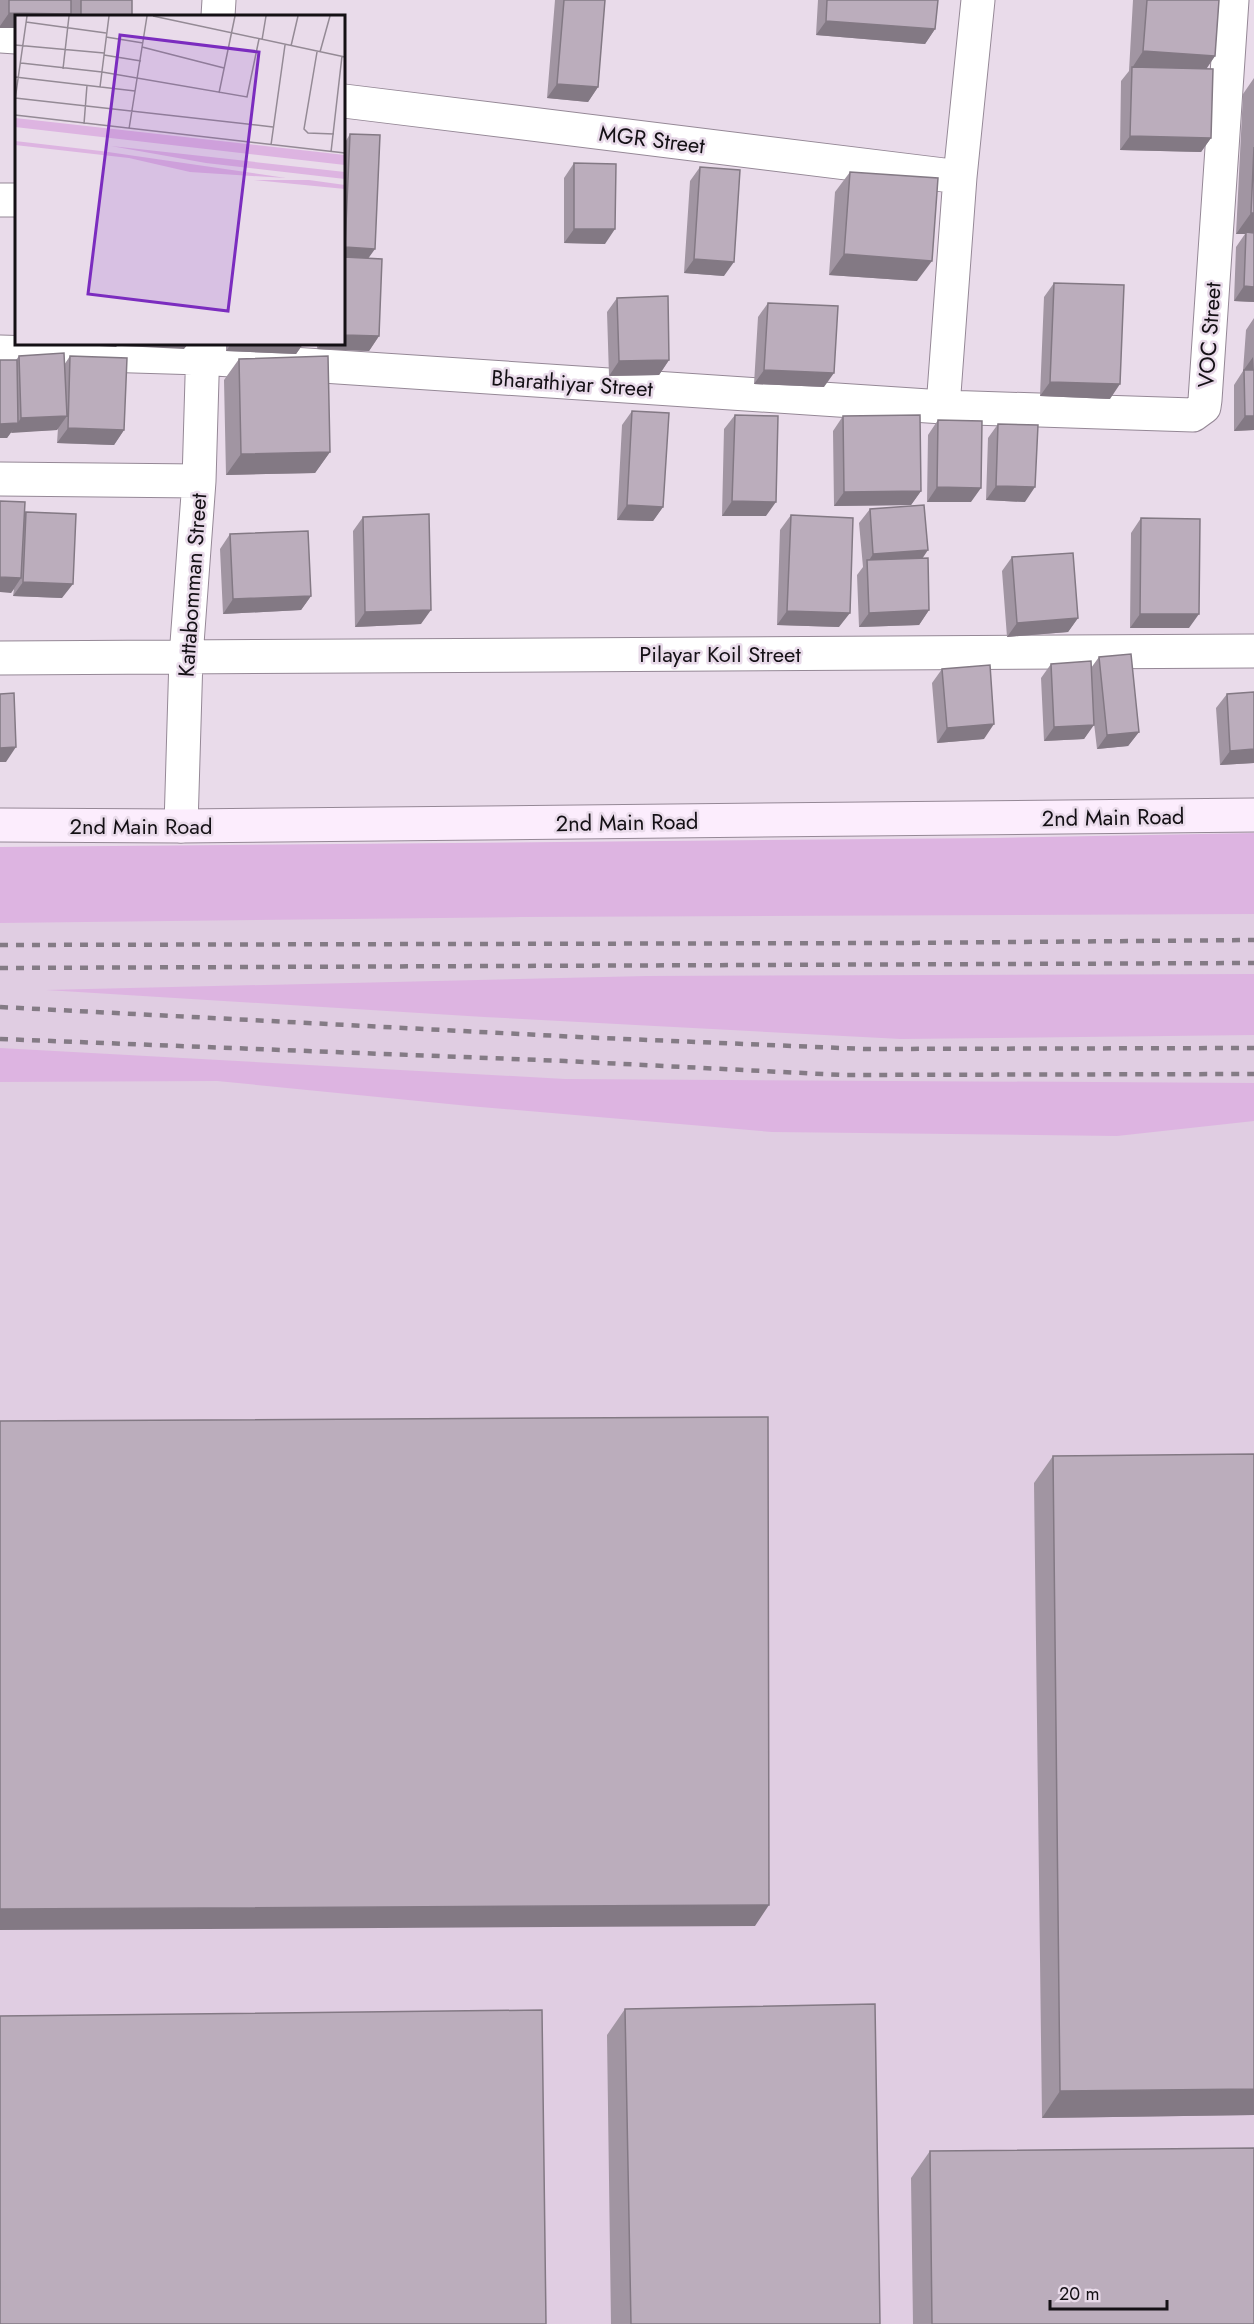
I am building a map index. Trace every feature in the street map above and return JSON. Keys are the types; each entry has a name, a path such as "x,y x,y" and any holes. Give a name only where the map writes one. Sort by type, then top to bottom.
{"street":[{"path":"218,15 219,0"},
{"path":"943,408 960,177 978,0"},
{"name":"VOC Street","path":"943,408 1193,415 1204,407 1232,0"},
{"path":"0,36 15,37"},
{"name":"MGR Street","path":"345,101 960,177"},
{"name":"Bharathiyar Street","path":"0,352 202,351 943,408"},
{"name":"Kattabomman Street","path":"181,826 186,657 198,481 202,351"},
{"path":"0,479 198,481"},
{"name":"Pilayar Koil Street","path":"0,658 1254,651"},
{"name":"2nd Main Road","path":"0,825 181,826 1254,815"}],"shaded area":[{"path":"1254,833 1254,914 522,917 0,923 0,847 994,838"},
{"path":"1254,860 1254,2324 0,2324 0,871"},
{"path":"1254,974 1254,1035 901,1039 484,1017 46,990 646,976"},
{"path":"0,1048 565,1079 1254,1083 1254,1121 1117,1136 772,1132 469,1106 217,1081 0,1082"}],"building":[{"path":"9,0 71,0 71,14 9,13"},
{"path":"81,0 132,0 132,15 81,15"},
{"path":"564,0 605,0 598,87 557,84"},
{"path":"827,0 938,0 935,29 826,21"},
{"path":"1147,0 1219,0 1215,56 1143,51"},
{"path":"1132,67 1213,69 1211,138 1130,136"},
{"path":"350,134 380,135 375,249 345,247"},
{"path":"1254,147 1254,213 1251,213"},
{"path":"574,163 616,164 615,229 574,229"},
{"path":"700,167 740,170 734,262 694,259"},
{"path":"850,172 938,178 932,261 844,254"},
{"path":"1246,232 1254,233 1254,287 1244,286"},
{"path":"345,257 382,259 379,336 345,335"},
{"path":"1054,283 1124,285 1120,384 1050,382"},
{"path":"668,296 669,360 619,361 617,298"},
{"path":"768,303 838,306 834,373 764,370"},
{"path":"64,353 67,416 21,418 19,356"},
{"path":"70,356 127,358 124,430 68,428"},
{"path":"328,356 330,452 241,454 239,359"},
{"path":"0,360 17,360 18,423 0,424"},
{"path":"1244,370 1254,370 1254,416 1245,416"},
{"path":"632,411 669,413 663,507 627,505"},
{"path":"735,415 778,416 776,502 732,501"},
{"path":"920,415 921,491 844,492 843,416"},
{"path":"938,420 982,421 981,488 937,487"},
{"path":"998,424 1038,425 1035,487 996,486"},
{"path":"0,501 25,502 21,578 0,577"},
{"path":"924,505 928,550 873,554 870,509"},
{"path":"26,512 76,514 73,584 23,582"},
{"path":"429,514 431,610 365,612 363,517"},
{"path":"791,515 853,518 850,613 787,611"},
{"path":"1141,518 1200,519 1199,614 1140,614"},
{"path":"308,531 311,596 233,599 230,534"},
{"path":"1073,553 1078,618 1017,623 1012,557"},
{"path":"928,558 929,610 869,613 867,560"},
{"path":"1131,654 1139,732 1107,735 1099,657"},
{"path":"1091,661 1094,725 1054,727 1051,664"},
{"path":"990,665 994,724 947,728 942,669"},
{"path":"1254,692 1254,749 1230,751 1227,694"},
{"path":"14,693 16,747 0,748 0,694"},
{"path":"768,1417 769,1905 0,1909 0,1421"},
{"path":"1254,1454 1254,2089 1060,2091 1053,1456"},
{"path":"875,2004 880,2324 631,2324 625,2009"},
{"path":"542,2010 546,2324 0,2324 0,2016"},
{"path":"1254,2148 1254,2324 932,2324 930,2151"}],"railway":[{"path":"0,945 1254,940"},
{"path":"0,968 1254,963"},
{"path":"0,1007 578,1037 865,1049 1254,1048"},
{"path":"0,1039 565,1061 842,1075 1254,1074"}]}
